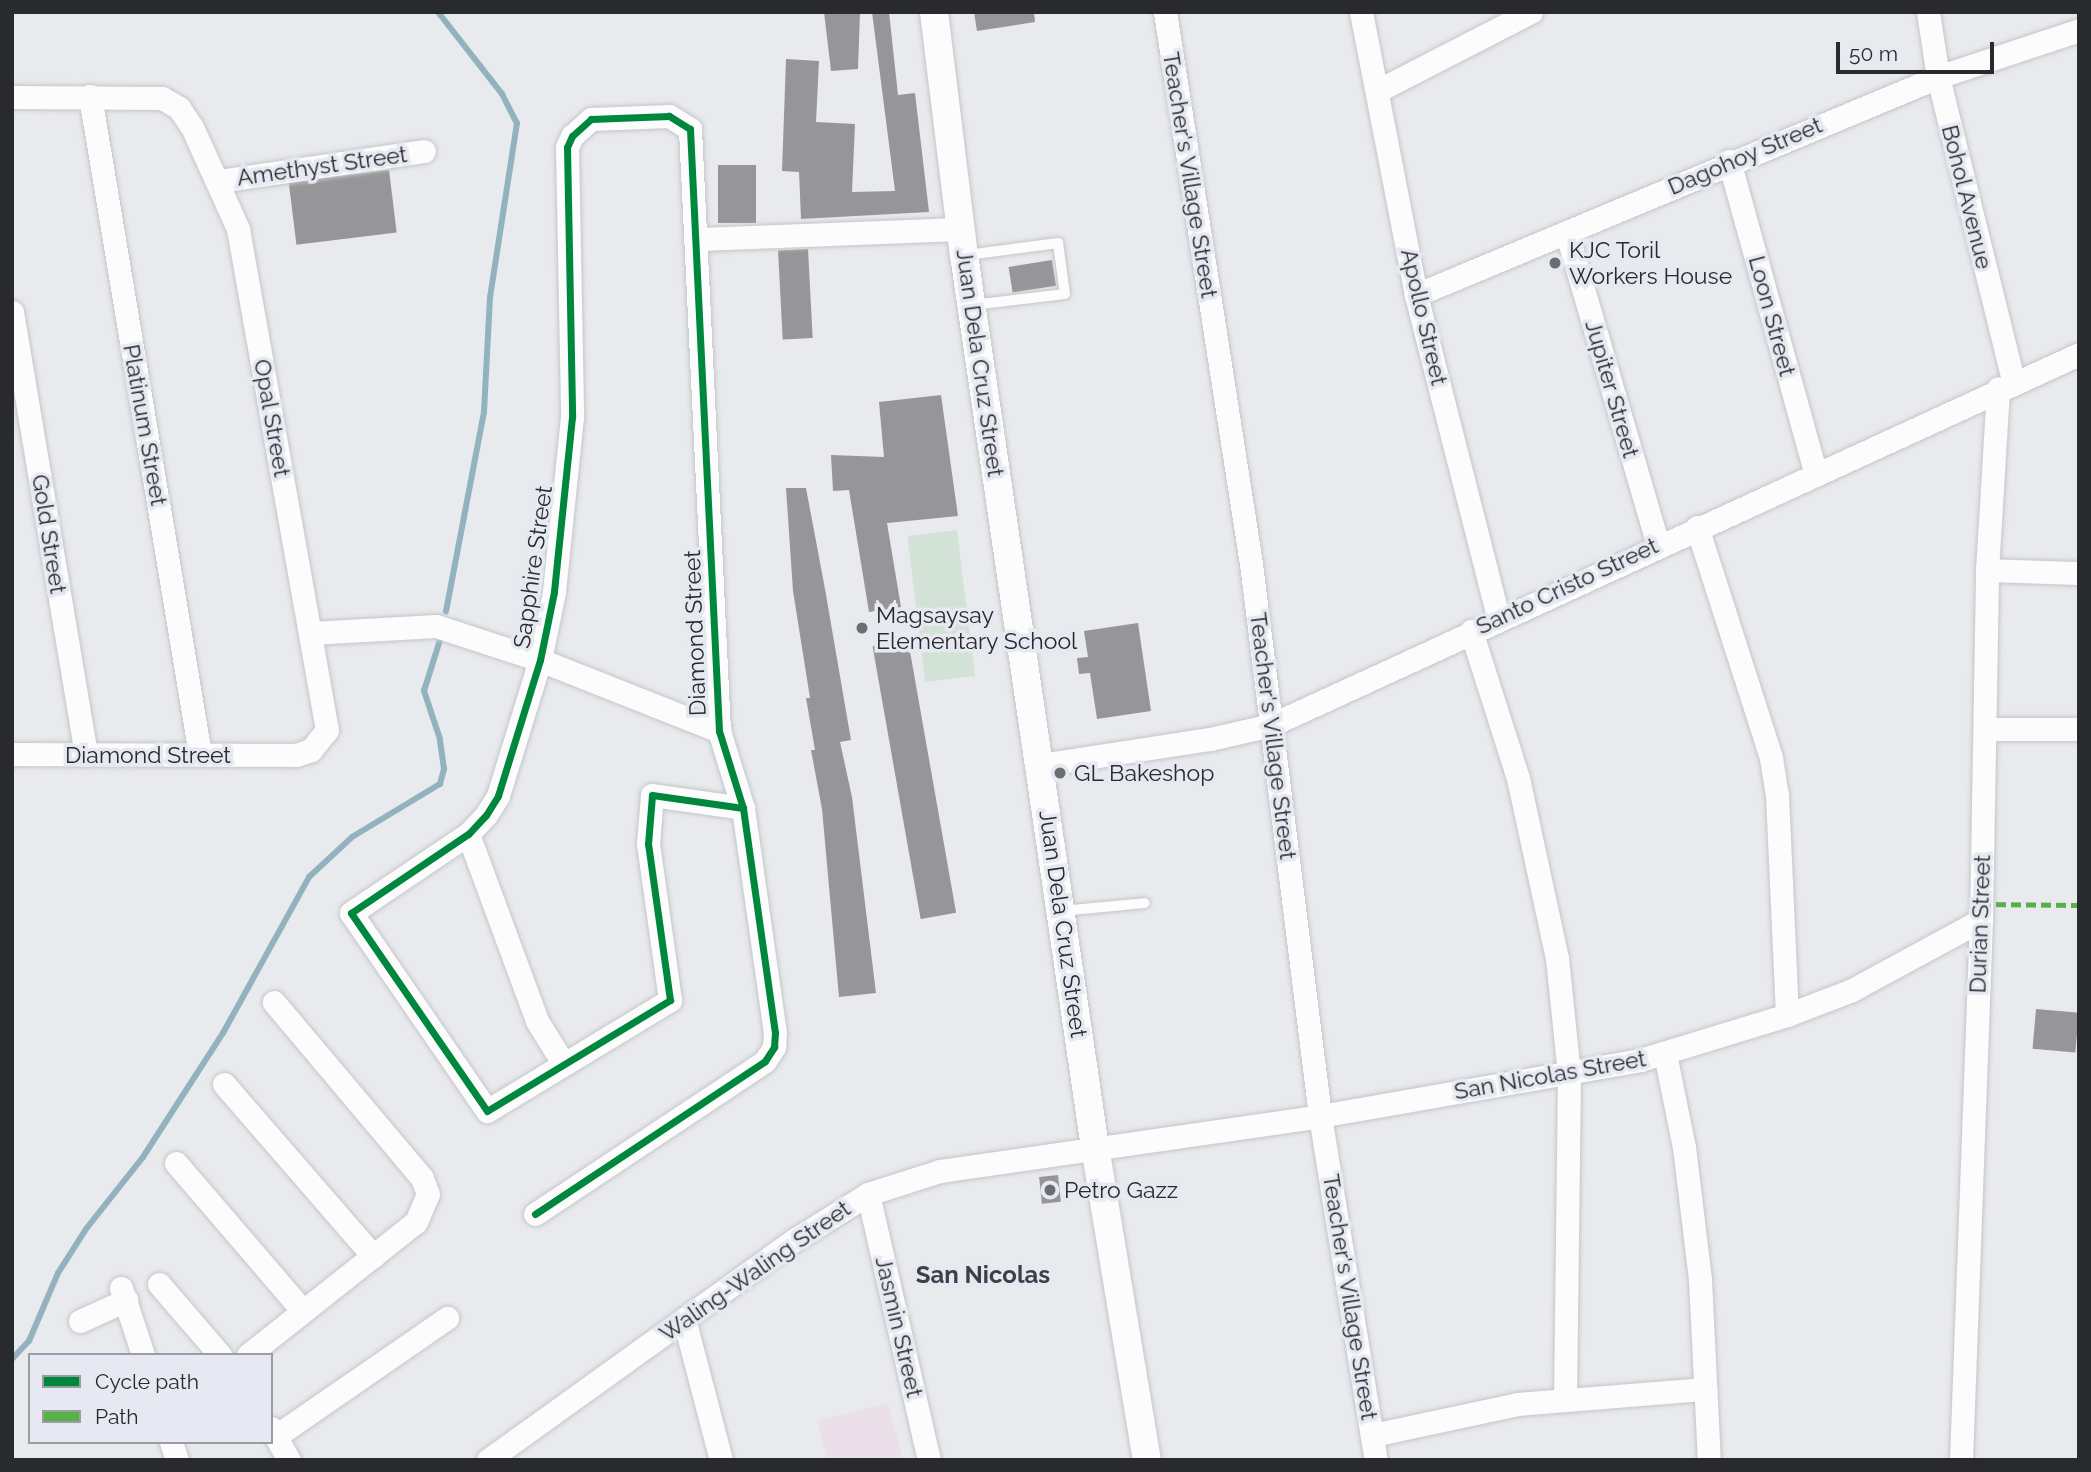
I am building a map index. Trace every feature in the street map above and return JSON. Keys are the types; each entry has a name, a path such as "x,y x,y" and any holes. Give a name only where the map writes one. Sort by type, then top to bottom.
{"street":[{"name":"Juan Dela Cruz Street","path":"934,12 971,306 1095,1147 1147,1460"},
{"name":"Teacher's Village Street","path":"1164,12 1234,451 1320,1116 1376,1460"},
{"name":"Apollo Street","path":"1361,12 1416,295 1499,620"},
{"path":"1378,90 1531,12"},
{"name":"Bohol Avenue","path":"1928,12 1938,77 2006,384"},
{"name":"Dagohoy Street","path":"1416,295 1567,234 1729,161 1938,77 2079,30"},
{"path":"12,97 90,96"},
{"name":"Opal Street","path":"90,96 162,98 179,108 219,181 238,229 326,714 321,740"},
{"name":"Platinum Street","path":"90,96 200,754"},
{"name":"Sapphire Street","path":"563,1063 487,1111 351,913 468,834 498,796 540,660 554,592 572,417 567,147 572,136 591,119 669,116 690,129"},
{"name":"Diamond Street","path":"535,1214 745,1075 765,1061 774,1047 743,808 719,731 698,239 690,129"},
{"name":"Amethyst Street","path":"219,181 425,151"},
{"name":"Loon Street","path":"1729,161 1815,472"},
{"name":"Jupiter Street","path":"1567,234 1658,545"},
{"path":"698,239 963,242"},
{"name":"Gold Street","path":"12,313 86,755"},
{"name":"Santo Cristo Street","path":"1040,765 1210,739 1271,725 2006,384 2079,354"},
{"name":"Durian Street","path":"1961,1460 1981,920 1987,570 2006,384"},
{"path":"1697,527 1771,758 1777,795 1787,1015"},
{"path":"1987,570 2079,573"},
{"path":"311,633 436,626 540,660 719,731"},
{"path":"1471,631 1518,778 1557,958 1569,1074 1566,1398"},
{"path":"1985,729 2079,729"},
{"name":"Diamond Street","path":"12,754 296,755 312,750 321,740"},
{"path":"468,834 537,1021 563,1063 670,1000 648,844 652,795 743,808"},
{"name":"San Nicolas Street","path":"1095,1147 1320,1116 1569,1074 1665,1054 1787,1015 1852,990 1981,920"},
{"path":"250,1353 416,1222 429,1194 422,1178 274,1002"},
{"path":"1665,1054 1684,1147 1698,1265 1709,1460"},
{"path":"224,1084 373,1256"},
{"name":"Waling-Waling Street","path":"488,1460 825,1218 868,1194 940,1171 1095,1147"},
{"path":"176,1163 302,1310"},
{"name":"Jasmin Street","path":"868,1194 929,1460"},
{"path":"159,1284 217,1353"},
{"path":"80,1321 123,1294 142,1353"},
{"path":"289,1460 274,1432 447,1318"},
{"path":"684,1319 721,1460"},
{"path":"1373,1435 1517,1404 1705,1389"}],"lane":[{"path":"963,242 1058,243 1065,294 971,306"},
{"path":"1060,911 1145,903"}],"shaded area":[{"path":"888,1403 903,1460 827,1460 817,1420"}],"green space":[{"path":"957,530 975,676 925,682 907,536"}],"building":[{"path":"824,12 860,12 858,69 831,71"},
{"path":"872,12 889,12 898,95 915,93 929,212 801,219 799,172 782,171 786,59 819,61 816,122 855,124 852,192 895,191"},
{"path":"974,12 1034,12 1035,22 977,31"},
{"path":"718,165 756,165 756,223 718,223"},
{"path":"389,170 397,233 296,245 289,182"},
{"path":"808,249 813,338 783,339 778,251"},
{"path":"1052,260 1056,286 1013,293 1009,267"},
{"path":"941,395 958,516 887,523 901,607 869,612 849,490 833,491 831,455 884,457 879,402"},
{"path":"786,488 806,488 825,589 851,740 840,742 852,797 876,993 839,997 822,809 811,750 815,750 806,698 810,698 793,591"},
{"path":"1138,623 1151,711 1097,719 1090,673 1079,674 1077,658 1088,657 1084,631"},
{"path":"908,640 956,913 921,919 873,646"},
{"path":"2036,1009 2079,1013 2075,1053 2033,1049"},
{"name":"Petro Gazz","path":"1058,1175 1061,1202 1042,1204 1039,1177"}],"waterway":[{"path":"438,12 502,94 517,123 490,297 484,412 446,611"},
{"path":"12,1359 29,1341 58,1273 86,1229 143,1157 223,1033 309,877 352,837 440,784 444,769 440,739 424,691 440,640"}],"marked path":[{"path":"1981,904 2079,905"}],"cycle path":[{"path":"535,1214 765,1061 774,1047 775,1033 743,808 719,731 690,129 669,116 591,119 572,136 567,147 572,417 554,592 540,660 498,796 486,815 468,834 351,913 487,1111 670,1000 648,844 652,795 743,808"}],"place":[{"name":"KJC Toril Workers House","path":"1555,263"},
{"name":"Magsaysay Elementary School","path":"862,628"},
{"name":"GL Bakeshop","path":"1060,773"},
{"name":"Petro Gazz","path":"1050,1190"}],"district":[{"name":"San Nicolas","path":"983,1275"}]}
